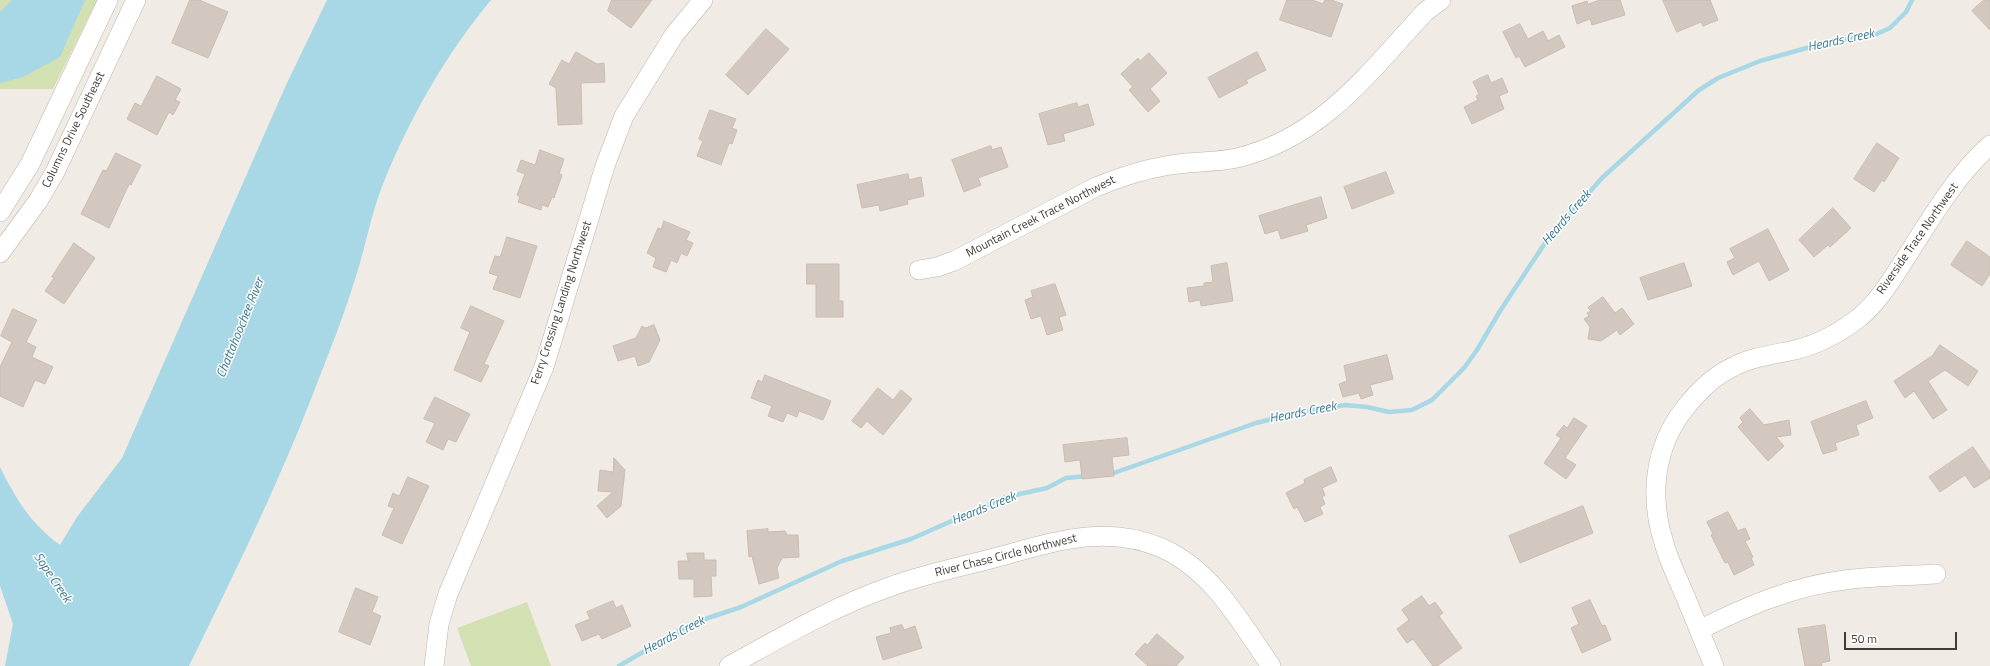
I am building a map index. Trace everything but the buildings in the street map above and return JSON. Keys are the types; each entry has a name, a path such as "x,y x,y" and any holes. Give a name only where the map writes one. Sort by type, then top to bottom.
{"street":[{"name":"Columns Drive Southeast","path":"0,212 30,164 108,0"},
{"name":"Columns Drive Southeast","path":"0,253 38,201 55,172 136,0"},
{"name":"Ferry Crossing Landing Northwest","path":"434,666 439,624 448,594 544,367 605,166 624,116 648,74 674,35 703,0"},
{"name":"Mountain Creek Trace Northwest","path":"919,270 937,267 954,261 1096,187 1119,177 1166,165 1214,162 1237,158 1288,140 1314,124 1336,107 1421,6 1441,0"},
{"name":"Riverside Trace Northwest","path":"1714,666 1664,544 1656,509 1655,484 1659,462 1665,441 1675,421 1698,392 1728,369 1758,357 1795,350 1818,342 1842,330 1861,316 1883,292 1942,203 1968,168 1989,148"},
{"name":"River Chase Circle Northwest","path":"729,666 820,616 893,586 1069,538 1106,535 1140,540 1163,548 1202,574 1217,590 1271,666"},
{"path":"1699,630 1743,608 1796,590 1844,580 1936,574"}],"green space":[{"path":"0,0 97,0 53,89 0,89"},
{"path":"527,602 551,666 471,666 457,628"}],"water":[{"path":"12,0 85,0 60,57 23,77 0,83 0,12"},
{"path":"327,0 491,0 459,42 444,65 417,111 393,160 375,207 360,264 336,335 285,463 222,599 189,666 5,666 13,624 0,586 0,467 25,510 49,537 60,545 77,517 122,458 286,85"}],"waterway":[{"name":"Heards Creek","path":"1108,475 1256,423 1300,412 1345,405 1367,407 1389,412 1412,410 1432,400 1464,368 1477,350 1500,311 1549,237 1603,177 1699,90 1718,78 1760,61 1825,43 1870,37 1890,28 1906,12 1912,0"},
{"name":"Heards Creek","path":"619,666 693,623 741,607 842,561 911,539 1006,497 1047,488 1066,478 1087,476"}],"water label":[{"name":"Chattahoochee River","path":"241,328"},
{"name":"Sope Creek","path":"52,578"}]}
